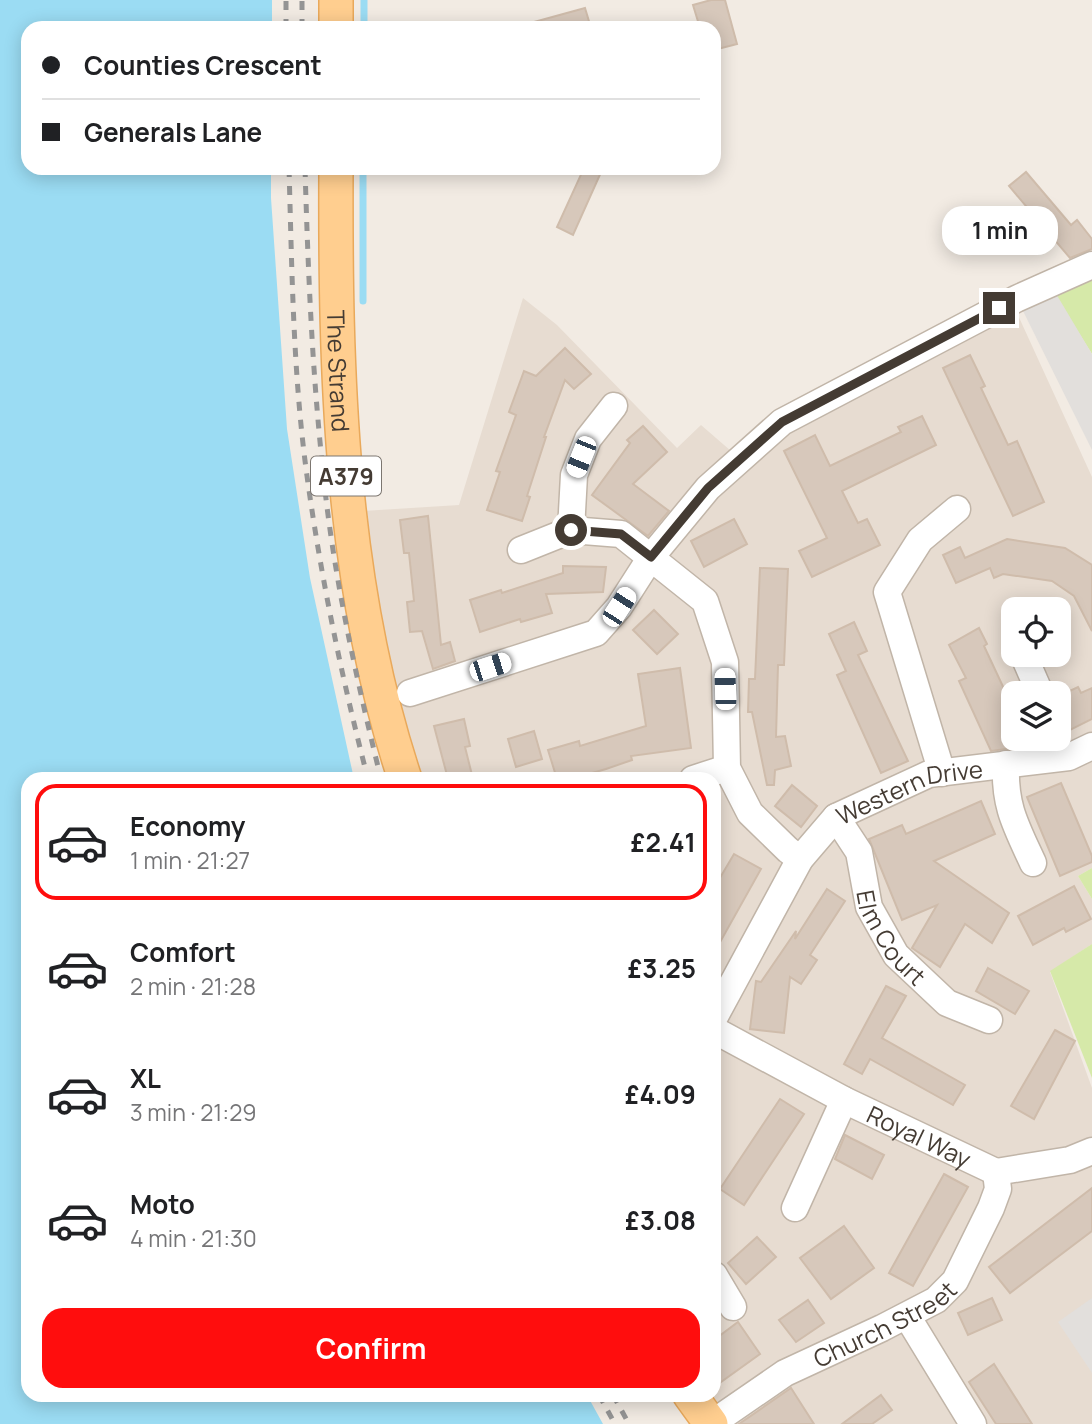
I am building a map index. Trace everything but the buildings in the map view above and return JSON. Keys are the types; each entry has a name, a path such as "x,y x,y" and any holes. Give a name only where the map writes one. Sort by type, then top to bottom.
{"main road":[{"path":"336,0 336,21"},
{"name":"The Strand","path":"336,175 337,321 345,462 355,562 382,698 403,772"},
{"path":"695,1402 711,1424"}],"street":[{"path":"410,693 596,633 619,607 651,557 708,488 782,422 1016,299 1092,265"},
{"path":"571,530 574,475 588,439 614,405"},
{"path":"942,773 887,593 920,540 957,509"},
{"path":"521,550 571,530 621,534 705,601 724,662 727,768 750,813 800,859"},
{"name":"Western Drive","path":"721,1005 800,859 836,817 929,774 1006,764 1073,746"},
{"path":"1006,764 1005,789 1010,813 1033,863"},
{"path":"715,772 727,768"},
{"name":"Elm Court","path":"836,817 859,852 869,907 896,956 947,1003 989,1020"},
{"name":"Royal Way","path":"721,1034 844,1100 996,1171"},
{"name":"Royal Way","path":"795,1208 844,1100"},
{"path":"996,1171 1070,1160 1092,1151"},
{"name":"Church Street","path":"711,1424 785,1373 936,1300 955,1281 991,1208 998,1189 996,1171"},
{"path":"721,1287 733,1307"},
{"path":"906,1316 973,1424"}],"shaded area":[{"path":"1055,292 1092,354 1092,450 1023,311"},
{"path":"523,298 557,325 677,448 701,425 746,464 803,420 1017,313 1092,477 1092,868 1078,876 1092,899 1092,944 1050,972 1092,1088 1092,1424 726,1424 708,1402 721,1402 721,772 419,772 392,694 363,511 459,505"},
{"path":"1092,1298 1092,1373 1058,1322"}],"green space":[{"path":"1092,273 1092,354 1054,293"},
{"path":"1092,868 1092,899 1078,876"},
{"path":"1092,944 1092,1078 1050,971"}],"water":[{"path":"0,0 272,0 272,21 21,21 21,175 271,175 287,429 310,578 352,772 21,772 21,1402 591,1402 603,1424 0,1424"}],"waterway":[{"path":"364,0 364,21"},
{"path":"363,175 363,301"}],"railway":[{"path":"286,0 286,21"},
{"path":"302,0 302,21"},
{"path":"289,175 292,284 302,438 333,628 366,772"},
{"path":"305,175 313,357 327,510 346,625 379,772"},
{"path":"603,1402 615,1424"},
{"path":"617,1402 629,1424"}],"route":[{"path":"571,530 621,534 651,557 708,488 782,422 999,308"}]}
